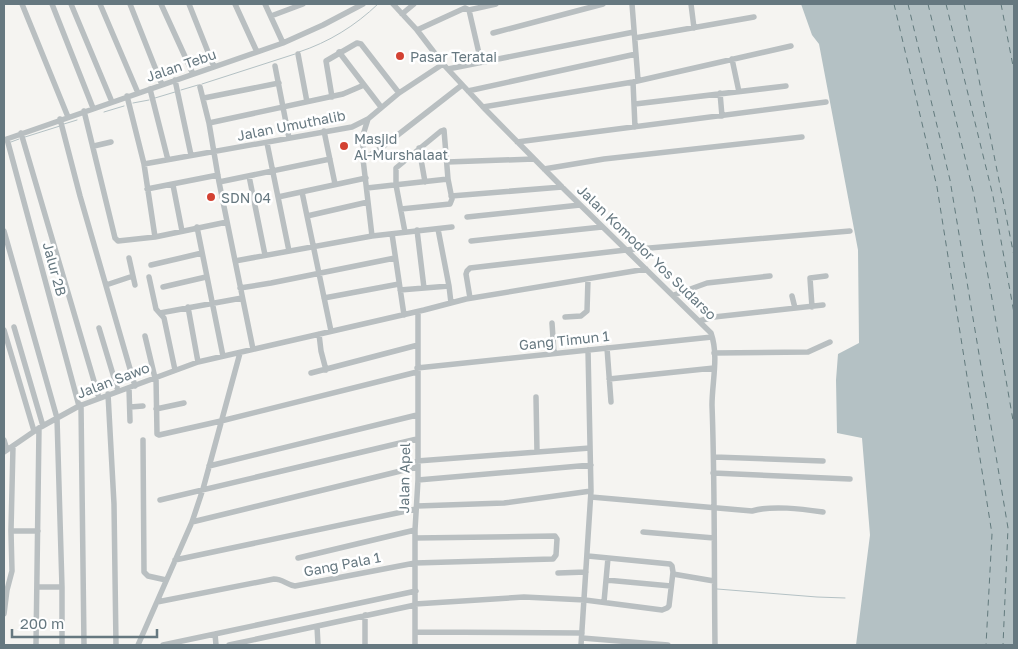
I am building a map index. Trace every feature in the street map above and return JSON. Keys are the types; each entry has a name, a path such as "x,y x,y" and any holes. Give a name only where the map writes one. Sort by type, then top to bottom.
{"street":[{"path":"22,4 68,117"},
{"path":"52,4 93,108"},
{"path":"71,4 112,102"},
{"path":"100,4 138,93"},
{"path":"130,4 162,84"},
{"path":"160,4 193,74"},
{"path":"189,4 214,67"},
{"path":"235,4 257,52"},
{"path":"265,4 283,43"},
{"path":"271,16 303,4"},
{"name":"Jalan Tebu","path":"6,140 22,137 84,111 283,43 363,4"},
{"name":"Jalan Komodor Yos Sudarso","path":"393,4 417,30 443,64 483,107 602,227 674,295 708,329 712,336 714,353 712,403 715,645"},
{"path":"402,14 414,4"},
{"path":"417,30 466,7 496,4"},
{"path":"493,33 603,4"},
{"path":"632,4 636,54 635,127"},
{"path":"691,4 694,28"},
{"path":"466,7 481,62"},
{"path":"448,69 634,35 694,28 754,17"},
{"path":"332,97 326,60 357,43 361,44 399,94"},
{"path":"483,107 636,81 791,46"},
{"path":"339,52 381,107"},
{"path":"298,54 307,102"},
{"path":"468,91 636,54"},
{"path":"732,59 739,92"},
{"name":"Jalan Umuthalib","path":"144,164 352,127 368,119 381,107 443,64"},
{"path":"275,66 289,138"},
{"path":"175,80 191,155"},
{"path":"204,98 279,83"},
{"path":"209,123 332,97 348,93 364,85"},
{"path":"364,159 462,85"},
{"path":"635,104 786,86"},
{"path":"200,87 204,98 253,350"},
{"path":"150,89 168,160"},
{"path":"720,93 722,116"},
{"path":"127,96 144,164 155,238"},
{"path":"517,142 826,102"},
{"path":"84,111 115,238 119,242 155,238 197,227 227,222"},
{"path":"368,119 363,135 372,236"},
{"path":"60,121 106,285 132,387 130,421"},
{"path":"352,127 363,135"},
{"path":"401,209 448,205 452,202 444,130 396,168 396,185 405,232"},
{"path":"324,131 334,184"},
{"path":"22,137 99,398"},
{"path":"544,169 604,159 802,137"},
{"name":"Jalur 2B","path":"6,140 80,406 84,645"},
{"path":"94,146 111,142"},
{"path":"267,143 289,251"},
{"path":"419,148 425,182"},
{"path":"219,182 330,159"},
{"path":"447,162 534,159"},
{"path":"148,189 218,175"},
{"path":"249,176 265,255"},
{"path":"278,197 366,178"},
{"path":"367,188 448,179"},
{"path":"172,185 182,231"},
{"path":"451,196 562,187"},
{"path":"302,192 332,331"},
{"path":"307,216 368,202"},
{"path":"467,217 580,205"},
{"path":"197,227 224,356"},
{"path":"235,261 372,236 452,227"},
{"path":"471,241 602,227"},
{"path":"438,228 451,303"},
{"path":"417,230 424,288"},
{"path":"4,231 57,418 62,645"},
{"path":"470,298 466,274 470,268 626,250 850,231"},
{"path":"392,234 404,315"},
{"path":"151,265 202,253"},
{"path":"129,258 135,285"},
{"path":"240,288 395,258"},
{"name":"Jalan Sawo","path":"5,451 39,428 80,406 198,362 470,298 646,269"},
{"path":"106,285 133,276"},
{"path":"674,295 707,283 770,276"},
{"path":"812,307 810,278 826,276"},
{"path":"149,277 156,306 164,318 175,370"},
{"path":"163,287 206,277"},
{"path":"565,317 581,316 587,312 588,279"},
{"path":"324,298 400,287 449,286"},
{"path":"792,296 795,308"},
{"path":"160,313 242,298"},
{"path":"699,321 714,316 823,305"},
{"path":"188,307 198,362"},
{"name":"Jalan Apel","path":"415,645 415,530 418,480 417,370 421,311"},
{"path":"552,323 554,353"},
{"path":"14,327 39,428 36,645"},
{"path":"99,328 118,391"},
{"path":"4,330 39,428"},
{"path":"319,334 326,370"},
{"path":"145,336 155,378 156,409 184,403"},
{"name":"Gang Timun 1","path":"156,409 157,434 159,435 221,421 417,370 712,336"},
{"path":"714,353 808,352 830,342"},
{"path":"311,373 418,345"},
{"path":"607,348 611,402"},
{"path":"582,645 592,465 588,350"},
{"path":"138,645 192,522 203,489 240,353"},
{"path":"609,379 714,368"},
{"path":"108,394 114,504 116,645"},
{"path":"536,396 537,452"},
{"path":"130,407 143,406"},
{"path":"209,466 417,415"},
{"path":"160,500 417,439"},
{"path":"4,440 5,451"},
{"path":"143,440 144,572 148,576 166,580"},
{"path":"4,614 7,590 12,576 13,446"},
{"path":"192,522 417,464 590,448"},
{"path":"714,457 823,461"},
{"path":"418,480 592,465"},
{"path":"713,473 850,478"},
{"path":"175,560 417,508 504,503 591,494 752,511 759,508 780,508 823,512"},
{"path":"298,558 415,530"},
{"path":"11,531 38,531"},
{"path":"644,532 714,538"},
{"name":"Gang Pala 1","path":"157,602 274,579 296,586 415,563 553,558 556,555 557,539 554,536 415,538"},
{"path":"229,645 415,604 524,597 585,600 662,610 669,606 672,574 672,566 670,564 588,556"},
{"path":"604,602 608,558"},
{"path":"558,573 586,572"},
{"path":"672,574 714,581"},
{"path":"606,580 671,586"},
{"path":"38,587 62,587"},
{"path":"163,645 416,591"},
{"path":"365,616 365,645"},
{"path":"317,626 318,645"},
{"path":"416,632 582,635 668,645"},
{"path":"215,634 216,645"},
{"path":"269,636 269,645"}],"shaded area":[{"path":"801,4 1014,4 1014,645 856,645 870,535 862,438 837,433 836,380 838,354 859,343 858,250 819,44 812,35"}],"waterway":[{"path":"299,52 341,32 378,4"},
{"path":"202,84 295,54"},
{"path":"181,90 198,85"},
{"path":"155,98 175,92"},
{"path":"133,103 149,100"},
{"path":"104,112 124,106"},
{"path":"64,124 77,120"},
{"path":"25,137 60,126"},
{"path":"11,142 19,139"},
{"path":"717,589 845,598"}],"ferry route":[{"path":"894,4 937,187 992,534 986,645"},
{"path":"908,4 950,180 1008,528 1003,645"},
{"path":"928,4 974,195 1014,426"},
{"path":"946,4 993,196 1014,313"},
{"path":"964,4 1014,256"},
{"path":"1001,4 1014,71"}],"place":[{"name":"Pasar Teratai","path":"400,56"},
{"name":"Masjid Al-Murshalaat","path":"344,146"},
{"name":"SDN 04","path":"211,197"}]}
